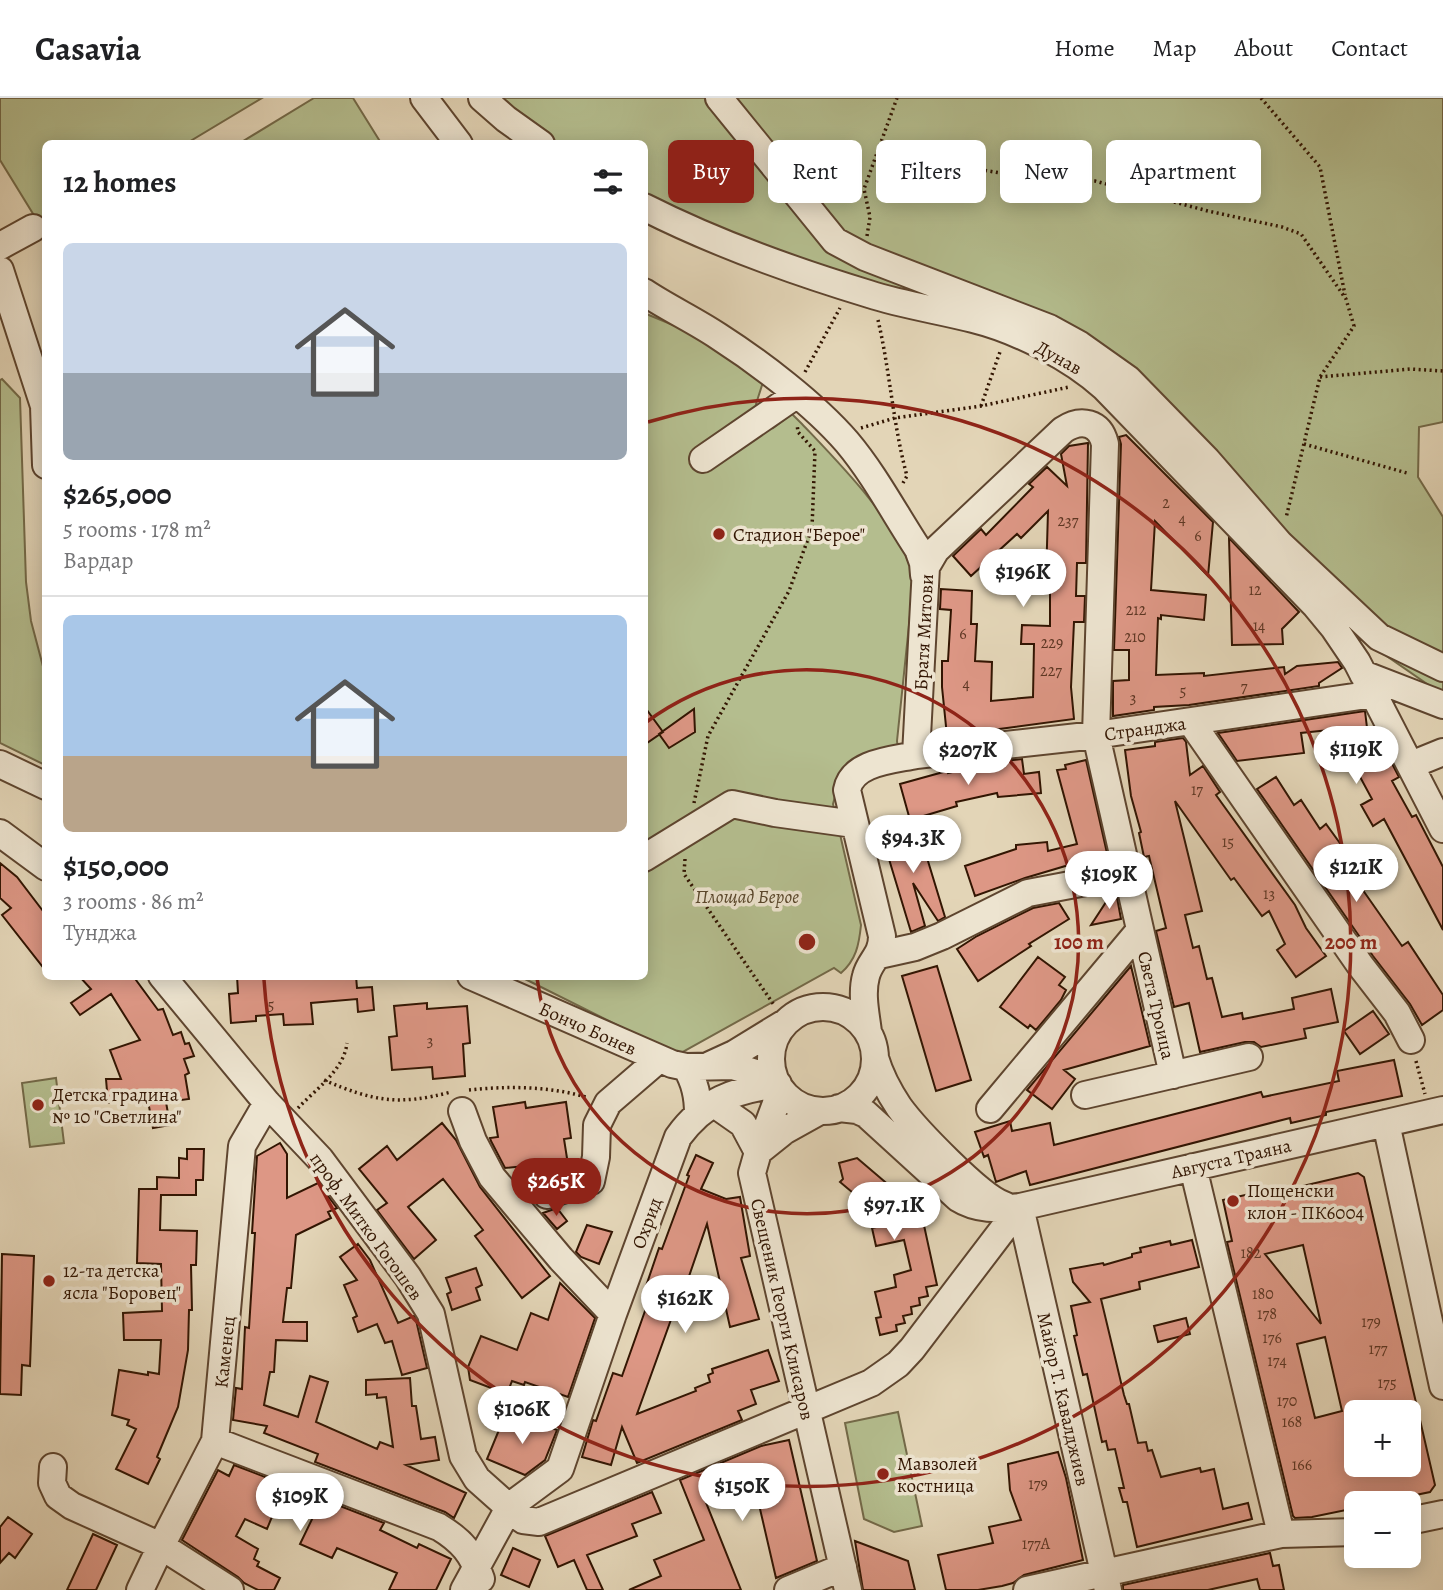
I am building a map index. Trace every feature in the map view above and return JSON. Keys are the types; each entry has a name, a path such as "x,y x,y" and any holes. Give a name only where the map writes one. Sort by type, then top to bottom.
{"street":[{"path":"425,98 456,140"},
{"path":"482,98 535,140"},
{"path":"719,98 835,241 865,257 1049,328 1080,345 1128,379 1207,460 1280,544 1379,637 1443,667"},
{"name":"Дунав","path":"648,209 750,253 860,292 974,319 1007,331 1066,358 1105,388 1324,615 1348,647 1369,684 1443,828"},
{"path":"0,247 33,228"},
{"path":"0,270 42,397"},
{"path":"648,297 725,340 796,395 848,443 921,556 924,575"},
{"path":"703,459 796,395"},
{"name":"Братя Митови","path":"916,755 924,575 927,564 936,550 1063,430 1071,425 1087,423 1097,427 1103,437"},
{"name":"Света Троица","path":"1103,437 1097,735 1173,1075"},
{"path":"1369,684 1443,705"},
{"name":"Странджа","path":"916,755 1191,722 1369,684"},
{"path":"1191,722 1360,965 1397,1013 1411,1040"},
{"path":"1411,765 1443,752"},
{"path":"916,755 867,767 852,776 846,793 881,927 882,939 874,962 865,978 864,995 868,1032 875,1058 873,1075 865,1089 853,1101 829,1109 784,1131 758,1152 743,1124 706,1109 698,1096 694,1080 697,1066 734,1054 797,1013 844,989 874,962 942,936 1028,893 1128,873"},
{"path":"0,764 42,784"},
{"path":"648,856 732,804 854,824"},
{"path":"0,832 42,864"},
{"path":"989,1109 1140,930"},
{"name":"проф. Митко Гогошев","path":"165,980 267,1103 320,1159 408,1277 431,1314 463,1456 477,1479 523,1520 539,1522 871,1383 898,1364 912,1349 1020,1207"},
{"name":"Бончо Бонев","path":"480,980 658,1060 697,1066 733,1066 778,1084"},
{"path":"811,1008 828,1007 845,1012 859,1021 868,1032"},
{"path":"786,1022 772,1048 771,1059 778,1084 798,1105 829,1109"},
{"path":"1085,1095 1249,1057"},
{"path":"875,1058 894,1100 912,1123 984,1194 997,1203 1020,1207"},
{"path":"547,1195 591,1181 596,1157 597,1125 608,1103 658,1060"},
{"path":"706,1109 732,1093 778,1084"},
{"name":"Свещеник Георги Клисаров","path":"778,1084 752,1173 846,1579"},
{"name":"Каменец","path":"140,1590 215,1441 243,1146 267,1103"},
{"name":"Охрид","path":"476,1583 510,1506 560,1469 678,1137 691,1119 706,1109"},
{"name":"Августа Траяна","path":"829,1109 857,1110 866,1114 962,1201 992,1209 1020,1207 1437,1112"},
{"path":"462,1111 473,1141 492,1177 561,1259 613,1314"},
{"path":"1386,1123 1443,1386"},
{"path":"1193,1167 1281,1534"},
{"name":"Майор Т. Кавалджиев","path":"1020,1207 1106,1581"},
{"path":"215,1441 439,1527 469,1551 476,1583"},
{"path":"52,1467 52,1483 58,1496 72,1506 161,1546 230,1590"},
{"path":"1421,1519 1443,1514"},
{"path":"1027,1590 1106,1581 1281,1534 1344,1532"},
{"path":"788,1590 846,1579"}],"path":[{"path":"880,140 897,98"},
{"path":"1261,98 1320,167 1346,299 1354,326 1320,377 1280,544"},
{"path":"865,257 870,217 864,189 876,151"},
{"path":"986,171 1024,177 1095,181 1301,233 1346,299"},
{"path":"786,1022 684,874 688,831 708,736 789,591 812,528 815,451 798,432 796,395 807,366 860,292"},
{"path":"860,292 885,348 898,444 907,476 891,507"},
{"path":"981,406 1007,331"},
{"path":"1320,377 1410,369 1443,371"},
{"path":"848,443 863,426 895,418 981,406 1077,386"},
{"path":"1304,444 1407,473"},
{"path":"1411,1040 1437,1112"},
{"path":"285,1122 338,1068 346,1054 347,1043"}],"green space":[{"path":"0,98 262,98 192,140 42,140 42,228 0,160"},
{"path":"314,98 353,98 379,140 245,140"},
{"path":"494,98 1443,98 1443,422 1419,427 1418,477 1443,517 1443,695 1362,639 1103,380 872,286 648,202 648,140 551,140"},
{"name":"Площад Берое","path":"648,315 690,332 763,382 756,404 773,428 792,414 832,456 864,492 892,530 911,569 912,579 897,741 899,756 837,789 833,804 861,925 858,946 853,957 841,973 834,968 677,1055 527,980 648,980"},
{"path":"0,380 20,398 26,582 31,621 42,663 42,764 0,743"},
{"path":"56,1078 64,1143 30,1147 22,1083"},
{"name":"Мавзолей костница","path":"898,1412 922,1526 894,1532 864,1519 845,1423"}],"building":[{"path":"1126,435 1213,522 1208,576 1155,521 1151,590 1206,595 1204,620 1161,615 1161,619 1158,618 1156,675 1204,673 1204,676 1284,667 1285,674 1297,666 1338,662 1342,668 1319,683 1319,686 1189,705 1154,707 1154,710 1113,716 1113,681 1129,680 1129,650 1114,650 1121,444 1119,437"},
{"path":"1088,443 1086,563 1077,563 1076,596 1085,596 1084,622 1074,622 1071,687 1074,719 947,736 942,661 948,661 951,610 940,609 941,589 972,591 971,624 977,624 975,661 992,662 991,701 1033,697 1034,644 1021,644 1022,625 1050,626 1050,580 1046,580 1048,511 1021,538 1017,534 971,576 953,556 981,529 986,535 1033,487 1029,484 1047,467 1067,486 1061,454 1069,446"},
{"path":"1229,538 1299,612 1282,629 1283,644 1232,645"},
{"path":"694,709 695,732 669,748 659,734"},
{"path":"648,711 663,732 648,742"},
{"path":"1365,711 1368,736 1379,758 1387,754 1399,777 1392,781 1412,817 1416,815 1443,867 1443,930 1384,819 1373,826 1361,805 1372,799 1352,762 1346,765 1329,730 1301,733 1304,753 1237,761 1218,733"},
{"path":"1183,738 1186,742 1190,775 1203,766 1220,792 1216,795 1295,905 1306,928 1326,956 1296,977 1277,950 1285,944 1269,911 1262,916 1234,878 1231,880 1175,801 1202,911 1185,915 1193,948 1199,946 1207,979 1212,978 1222,1017 1242,1013 1243,1019 1294,1009 1292,998 1331,989 1338,1022 1304,1029 1306,1038 1261,1047 1254,1042 1245,1042 1200,1052 1189,1003 1174,1007 1156,931 1166,928 1149,856 1144,857 1139,833 1141,832 1131,796 1125,750 1155,746 1155,742"},
{"path":"1022,759 1024,774 1039,772 1041,793 998,797 997,793 956,802 957,806 910,820 900,784 947,771 948,773"},
{"path":"1086,760 1109,862 1082,867 1089,859 975,896 965,866 1016,849 1016,845 1047,842 1048,851 1077,844 1057,770 1066,769 1065,765"},
{"path":"1276,777 1294,805 1301,800 1320,829 1326,824 1342,846 1329,855 1346,880 1353,876 1402,946 1408,942 1443,995 1443,1010 1422,1025 1410,1004 1373,956 1257,789"},
{"path":"917,825 945,917 938,921 913,883 925,926 911,932 882,836"},
{"path":"0,863 17,877 42,910 42,966 2,915 11,908 0,898"},
{"path":"1116,892 1121,919 1091,925 1112,893"},
{"path":"1059,903 1069,919 978,981 957,949 1033,908"},
{"path":"1038,957 1065,977 1059,985 1066,990 1036,1030 1030,1025 1028,1028 1000,1007"},
{"path":"937,966 971,1080 936,1091 902,976"},
{"path":"1131,966 1150,1046 1064,1070 1075,1079 1052,1109 1027,1090"},
{"path":"83,980 136,980 158,1010 163,1009 173,1035 181,1032 185,1044 189,1043 194,1056 184,1059 189,1073 185,1075 189,1099 166,1102 170,1125 153,1128 148,1101 108,1103 106,1079 121,1079 110,1050 140,1040 111,994 80,1015 71,1003 91,989"},
{"path":"237,980 356,980 357,988 372,987 374,1010 358,1012 357,999 311,1003 313,1024 284,1025 283,1014 256,1016 256,1021 231,1023 229,994 238,993"},
{"path":"427,1003 427,1009 467,1006 470,1043 463,1044 465,1076 433,1079 432,1067 392,1070 389,1037 397,1036 394,1006"},
{"path":"1373,1011 1389,1034 1360,1054 1344,1031"},
{"path":"1394,1060 1402,1096 1326,1112 1326,1115 1291,1123 1290,1118 1030,1185 1026,1171 996,1182 988,1155 984,1157 975,1132 1010,1121 1012,1131 1050,1123 1054,1145 1261,1092 1263,1097 1339,1081 1337,1071"},
{"path":"525,1102 526,1108 566,1102 571,1138 564,1139 569,1171 537,1176 535,1165 505,1168 490,1138 498,1137 493,1107"},
{"path":"442,1123 456,1140 480,1187 550,1276 522,1298 475,1236 483,1230 443,1179 408,1207 436,1240 414,1259 377,1210 387,1203 359,1169 387,1146 397,1160"},
{"path":"280,1143 287,1154 287,1198 318,1183 337,1208 328,1212 331,1218 296,1235 291,1288 287,1288 283,1322 307,1322 307,1341 276,1340 274,1372 270,1372 264,1405 298,1417 310,1376 328,1382 316,1422 377,1449 380,1442 393,1447 386,1397 366,1395 366,1380 410,1378 412,1406 416,1406 421,1439 435,1437 439,1460 406,1465 466,1493 454,1518 445,1512 315,1462 318,1454 264,1433 267,1426 233,1420 236,1388 242,1389 245,1327 249,1328 257,1156"},
{"path":"187,1149 204,1149 203,1180 196,1180 196,1195 161,1195 160,1230 197,1231 196,1265 191,1265 192,1310 189,1310 188,1350 178,1407 157,1457 160,1459 148,1484 116,1469 136,1429 127,1425 129,1420 112,1415 119,1370 159,1374 161,1340 124,1340 123,1313 162,1311 161,1264 137,1263 139,1189 157,1189 157,1177 179,1178 179,1158 187,1159"},
{"path":"696,1155 713,1163 701,1189 726,1199 740,1197 750,1256 741,1258 759,1319 730,1327 707,1224 686,1285 701,1290 694,1309 677,1303 637,1414 696,1391 695,1388 710,1382 708,1375 713,1373 712,1369 768,1350 779,1381 751,1390 756,1404 738,1411 742,1420 637,1463 622,1427 611,1465 582,1457 593,1420 596,1421 613,1373 622,1376 651,1294 644,1292"},
{"path":"857,1158 911,1204 912,1209 920,1207 937,1285 926,1287 928,1296 919,1298 920,1305 911,1307 912,1314 903,1316 905,1323 896,1325 897,1331 880,1335 876,1318 881,1317 875,1292 896,1287 894,1275 911,1270 904,1240 876,1246 872,1228 890,1224 840,1182 843,1179 839,1163"},
{"path":"1358,1173 1364,1177 1415,1400 1344,1400 1344,1477 1421,1477 1421,1424 1435,1485 1430,1492 1344,1491 1344,1510 1312,1517 1293,1516 1227,1242 1232,1241 1223,1200 1276,1188 1277,1192","holes":["1303,1245 1321,1324 1265,1254","1325,1337 1342,1411 1315,1418 1297,1344"]},
{"path":"557,1208 567,1221 557,1229 543,1213"},
{"path":"587,1225 612,1232 599,1264 581,1257 576,1252"},
{"path":"1192,1240 1199,1267 1139,1282 1140,1289 1101,1299 1138,1443 1146,1442 1148,1451 1152,1450 1161,1477 1200,1468 1201,1472 1214,1469 1223,1509 1248,1503 1252,1519 1137,1547 1127,1502 1123,1502 1119,1488 1124,1488 1115,1449 1108,1450 1106,1441 1102,1442 1087,1374 1083,1375 1074,1336 1077,1335 1071,1306 1090,1302 1073,1282 1070,1269 1103,1263 1104,1265 1132,1257 1132,1254 1141,1252 1140,1248 1170,1241 1171,1245"},
{"path":"358,1244 370,1260 398,1323 414,1316 427,1368 402,1375 392,1341 385,1343 377,1324 358,1332 353,1318 357,1316 344,1285 357,1280 340,1257"},
{"path":"2,1254 34,1256 30,1366 22,1365 21,1395 0,1394"},
{"path":"476,1268 482,1285 476,1288 480,1300 452,1310 447,1294 451,1292 446,1278"},
{"path":"560,1283 595,1318 568,1397 525,1382 524,1385 512,1381 507,1394 470,1380 468,1367 481,1336 517,1350 531,1313 548,1320"},
{"path":"1186,1318 1190,1334 1158,1342 1154,1326"},
{"path":"525,1417 557,1430 545,1460 525,1475 487,1459 501,1425 519,1432"},
{"path":"789,1440 817,1561 776,1578 751,1470 701,1490 741,1590 629,1590 661,1576 654,1560 704,1540 680,1480 761,1446"},
{"path":"1058,1452 1083,1560 1024,1575 1013,1583 1002,1586 978,1590 946,1590 938,1555 993,1543 989,1527 1021,1520 1010,1490 1008,1464"},
{"path":"234,1465 384,1523 380,1530 417,1548 419,1544 451,1559 436,1590 389,1590 397,1573 337,1548 332,1558 300,1544 315,1513 280,1497 267,1529 245,1519 236,1536 258,1549 254,1559 259,1562 257,1566 280,1578 274,1590 258,1590 244,1583 182,1540 218,1470 229,1476"},
{"path":"652,1492 661,1513 632,1524 637,1536 587,1555 603,1590 587,1590 574,1560 558,1567 545,1536"},
{"path":"8,1517 32,1534 15,1558 9,1553 0,1563 0,1527"},
{"path":"93,1534 117,1545 96,1590 67,1590"},
{"path":"855,1541 908,1561 915,1590 863,1590"},
{"path":"513,1548 540,1560 529,1587 501,1575"},
{"path":"1270,1553 1273,1566 1279,1565 1284,1590 1260,1590 1257,1579 1208,1590 1123,1590 1123,1585"}],"place":[{"name":"Стадион \"Берое\"","path":"719,534"},
{"name":"Детска градина № 10 \"Светлина\"","path":"38,1105"},
{"name":"Пощенски клон - ПК6004","path":"1233,1201"},
{"name":"12-та детска ясла \"Боровец\"","path":"49,1281"},
{"name":"Мавзолей костница","path":"883,1474"}]}
